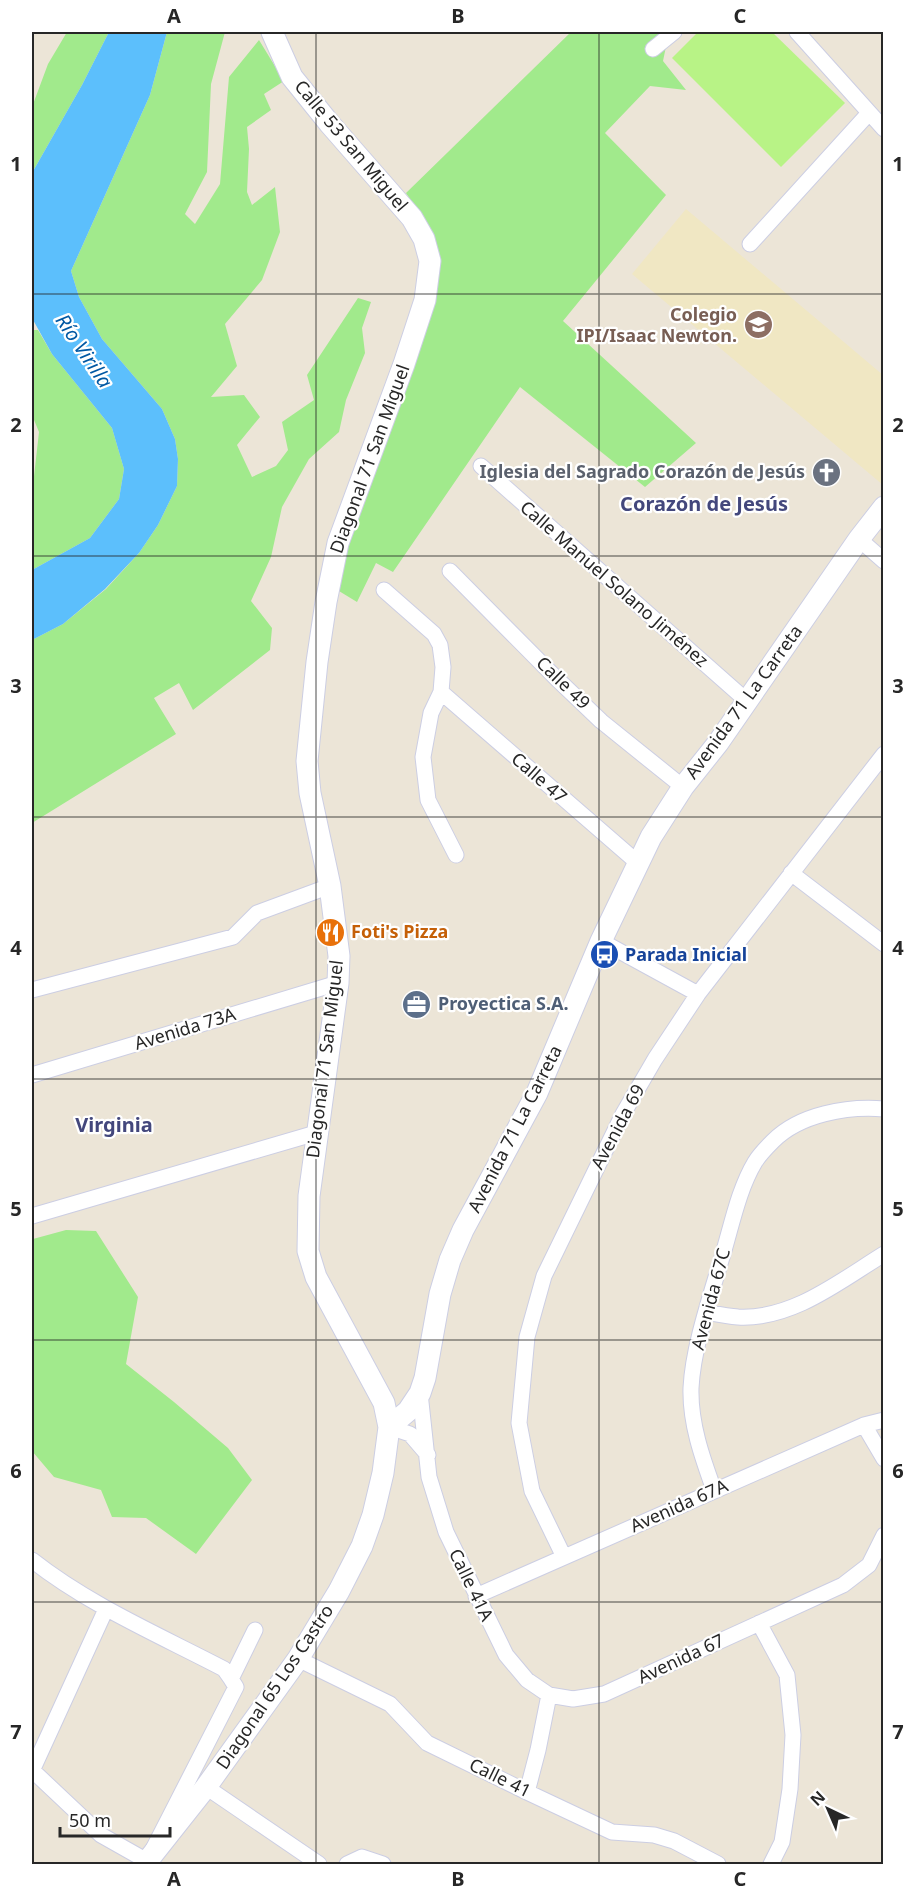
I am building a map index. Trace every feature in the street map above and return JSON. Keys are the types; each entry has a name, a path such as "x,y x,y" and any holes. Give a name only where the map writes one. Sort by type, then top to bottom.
{"main road":[{"name":"Calle 53 San Miguel","path":"272,32 292,77 412,218 424,239 430,261"},
{"name":"Diagonal 71 San Miguel","path":"389,1427 384,1403 316,1277 308,1251 309,1196 338,983 339,956 330,886 310,793 307,761 317,662 338,543 404,364 425,300 430,261"},
{"name":"Avenida 71 La Carreta","path":"389,1427 408,1411 420,1393 425,1378 440,1293 450,1260 463,1230 537,1093 601,941 651,837 683,787 718,743 859,539 884,507"},
{"name":"Diagonal 65 Los Castro","path":"146,1863 206,1787 298,1659 339,1591 362,1546 373,1515 383,1473 389,1427"}],"street":[{"path":"653,49 674,32"},
{"path":"796,32 884,129"},
{"path":"750,244 869,112"},
{"name":"Calle Manuel Solano Jiménez","path":"481,466 747,702"},
{"path":"859,539 884,561"},
{"name":"Calle 49","path":"450,571 601,721 683,787"},
{"path":"384,590 434,634 440,645 441,692 431,713 423,757 428,800 456,855"},
{"name":"Calle 47","path":"441,692 638,863"},
{"name":"Avenida 69","path":"564,1557 532,1491 519,1423 527,1337 544,1276 623,1114 655,1059 698,994 884,754"},
{"path":"791,873 884,944"},
{"path":"32,990 233,937 257,912 330,886"},
{"path":"601,941 698,994"},
{"name":"Avenida 73A","path":"32,1075 338,983"},
{"name":"Avenida 67C","path":"714,1490 700,1452 693,1416 691,1388 706,1312 743,1187 756,1161 775,1139 793,1127 817,1116 846,1110 884,1109"},
{"path":"32,1216 316,1133"},
{"path":"706,1312 738,1317 763,1316 805,1303 884,1254"},
{"name":"Calle 41A","path":"420,1393 429,1477 446,1532 506,1655 527,1680 549,1695"},
{"name":"Avenida 67A","path":"476,1596 864,1425 884,1420"},
{"path":"864,1425 884,1459"},
{"path":"389,1427 410,1434 428,1455"},
{"name":"Avenida 67","path":"549,1695 573,1699 604,1694 843,1585 869,1565 883,1538"},
{"path":"32,1560 106,1609 224,1669 236,1687 146,1863 101,1835 32,1770 106,1609"},
{"path":"759,1623 787,1675 793,1735 790,1789 782,1842 771,1864"},
{"path":"231,1678 255,1630"},
{"name":"Calle 41","path":"298,1659 390,1704 428,1743 527,1792 612,1833 654,1835 674,1841 718,1864"},
{"path":"527,1792 549,1695"},
{"path":"206,1787 319,1864"},
{"path":"347,1864 362,1857 383,1864"}],"shaded area":[{"name":"Colegio IPI/Isaac Newton.","path":"686,209 883,375 883,485 632,274"}],"green space":[{"path":"67,32 109,32 32,173 32,107 48,64"},
{"path":"167,32 225,32 211,84 207,172 185,214 195,224 220,184 229,77 259,40 284,81 264,94 271,110 247,127 249,149 247,192 252,205 275,187 280,232 262,280 225,324 237,366 211,397 244,395 260,417 237,445 252,477 276,466 288,450 282,422 314,400 307,375 358,298 371,302 362,328 365,353 346,400 339,432 309,459 282,507 271,557 251,601 272,628 270,650 193,710 179,683 154,698 176,734 32,823 32,640 63,624 106,589 139,553 158,525 177,486 178,459 175,439 162,409 102,339 79,297 71,271 150,95"},
{"path":"571,32 669,32 663,61 686,90 650,86 605,133 666,195 563,321 696,443 645,487 520,387 393,572 376,563 357,602 334,588 394,409 428,227 406,193"},
{"path":"698,32 772,32 845,103 781,167 672,58"},
{"path":"32,330 38,330 52,354 112,428 124,469 119,499 90,538 32,570 32,494 39,432 32,415"},
{"path":"66,1230 96,1231 138,1297 126,1364 228,1448 252,1480 196,1554 146,1518 112,1517 101,1490 54,1477 32,1451 32,1238"}],"water":[{"name":"Río Virilla","path":"109,32 167,32 150,95 71,271 79,297 102,339 162,409 175,439 178,459 177,486 158,525 139,553 105,589 63,624 32,640 32,570 90,538 119,499 124,469 112,428 52,354 32,318 32,173"}],"place":[{"name":"Colegio IPI/Isaac Newton.","path":"758,325"},
{"name":"Iglesia del Sagrado Corazón de Jesús","path":"826,472"},
{"name":"Foti's Pizza","path":"330,932"},
{"name":"Parada Inicial","path":"604,955"},
{"name":"Proyectica S.A.","path":"417,1004"}],"district":[{"name":"Corazón de Jesús","path":"704,504"},
{"name":"Virginia","path":"114,1125"}]}
